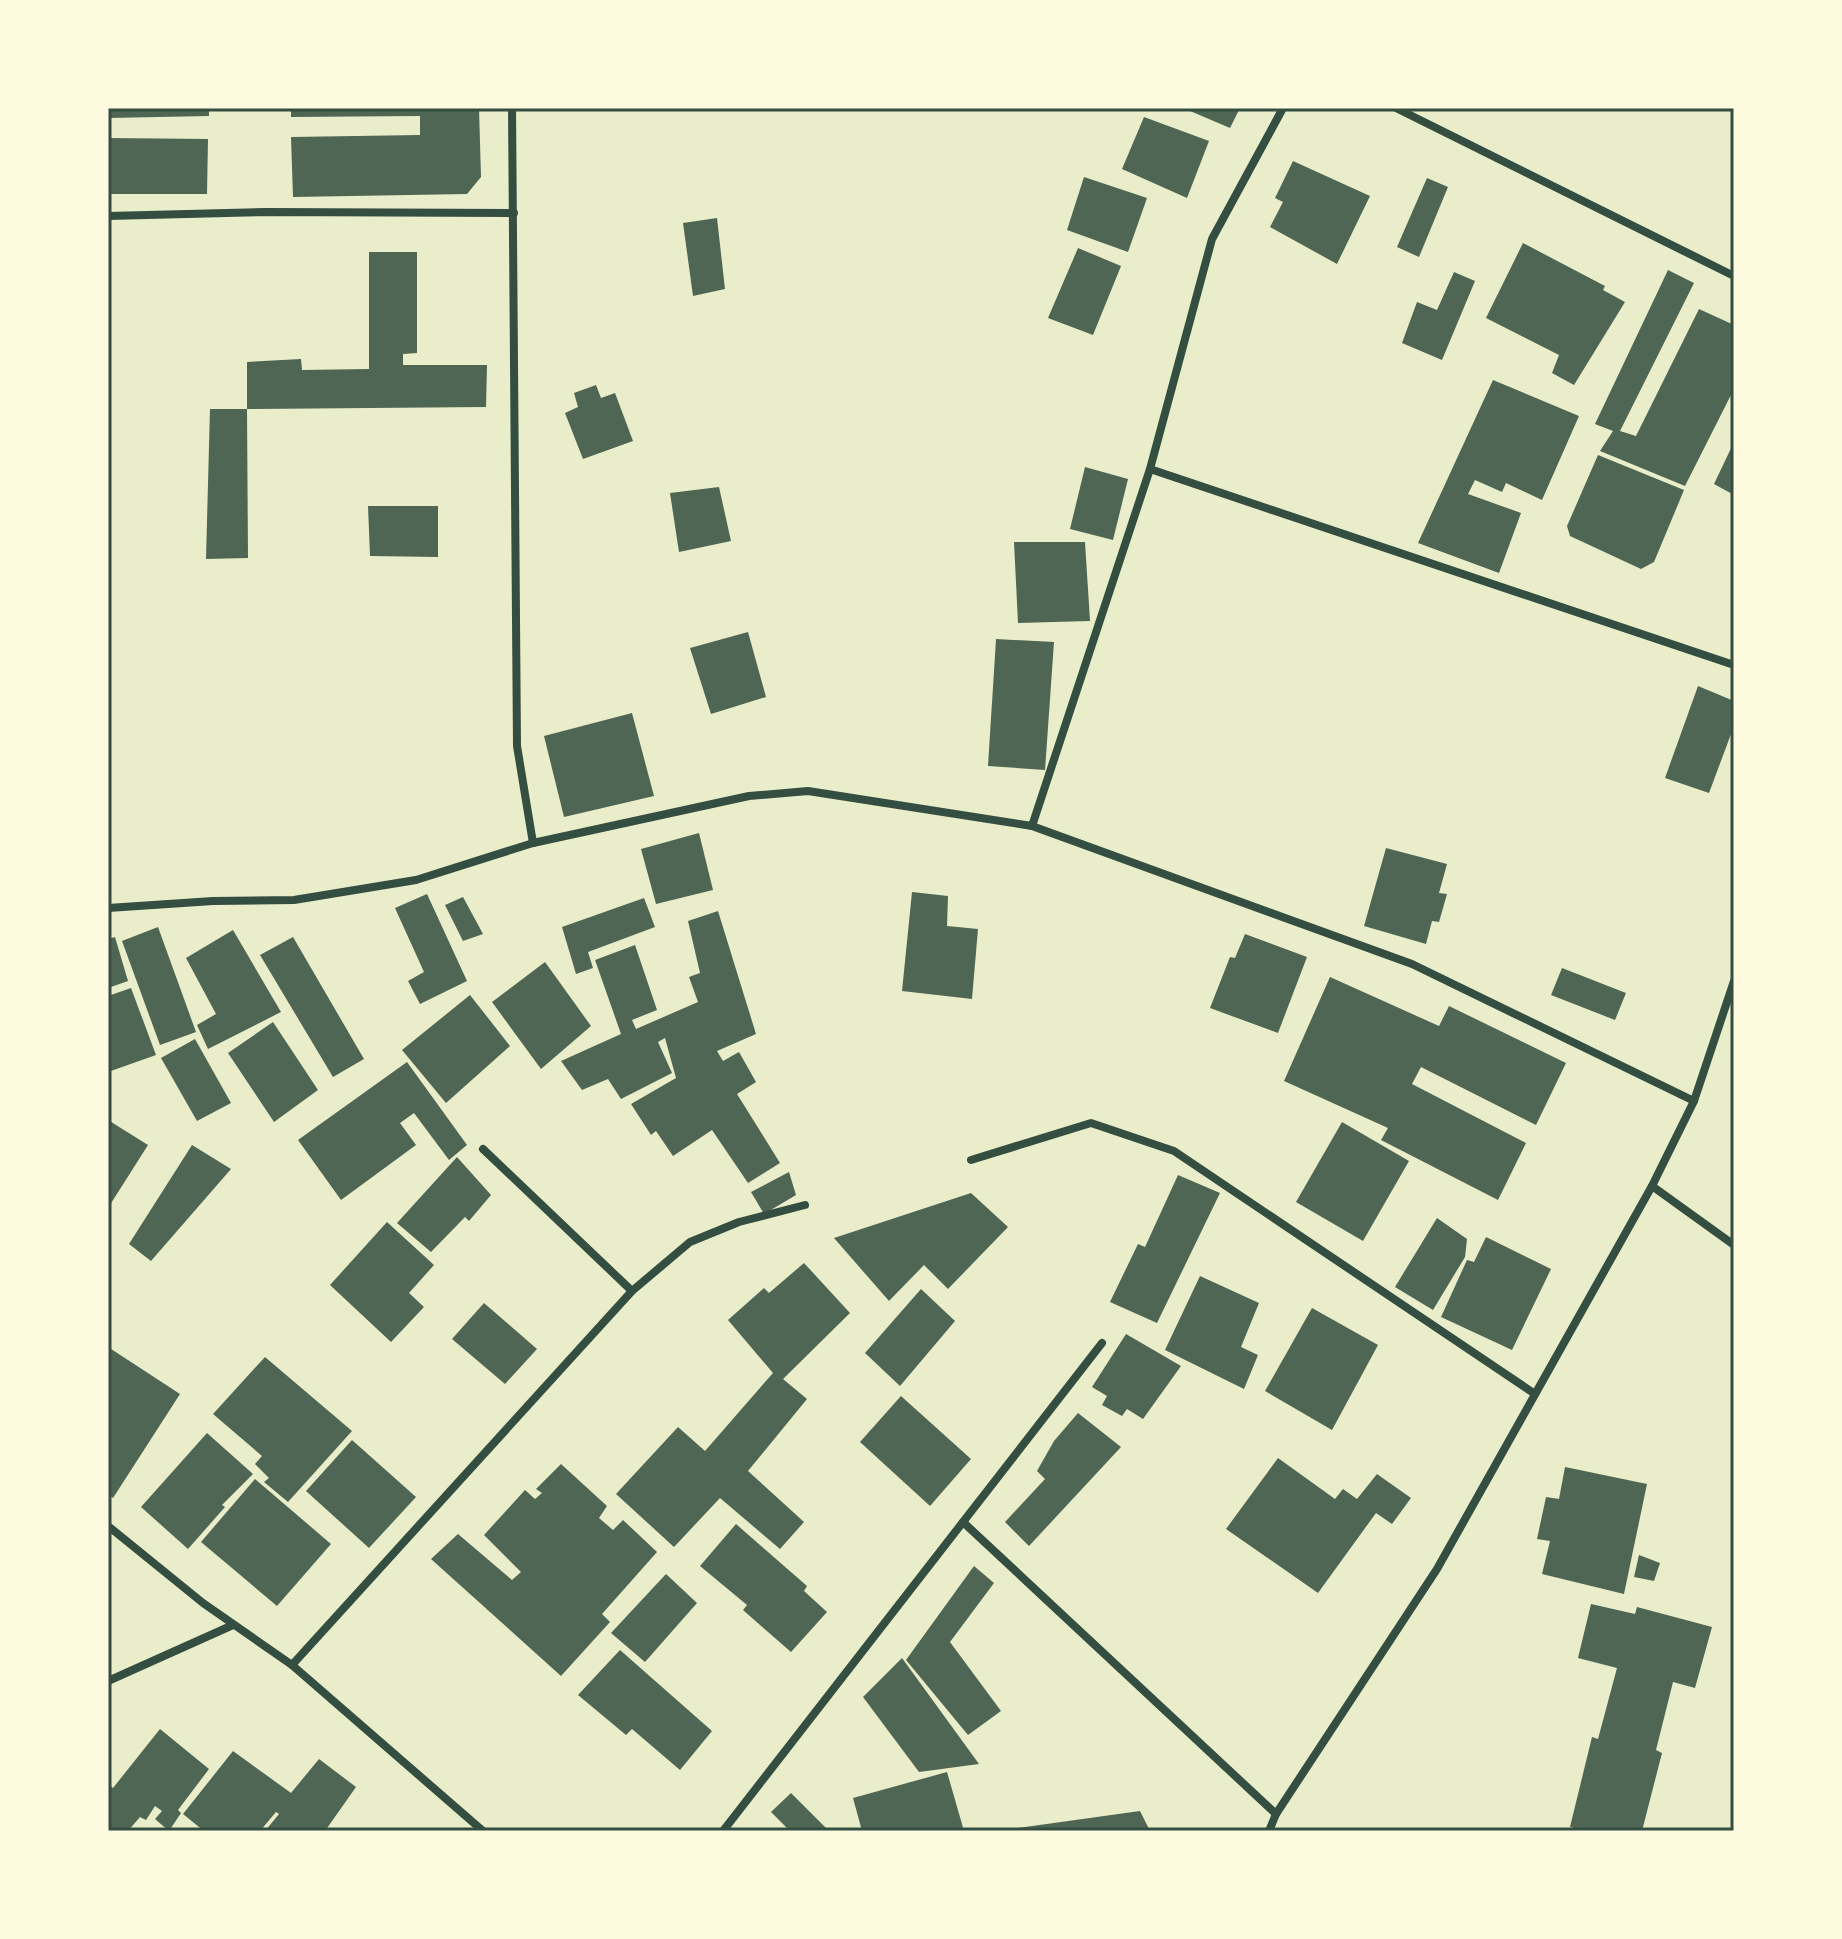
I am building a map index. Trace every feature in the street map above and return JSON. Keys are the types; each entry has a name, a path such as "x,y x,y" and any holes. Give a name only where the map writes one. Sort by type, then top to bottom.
{"street":[{"path":"512,108 517,746 533,843"},
{"path":"1032,826 1150,469 1212,239 1283,108"},
{"path":"1396,108 1734,276"},
{"path":"108,216 266,212 514,213"},
{"path":"1150,469 1734,665"},
{"path":"108,908 213,901 294,900 416,880 533,843 749,796 808,791 1032,826 1412,964 1694,1101"},
{"path":"1269,1831 1276,1814 1437,1569 1652,1186 1694,1101 1734,981"},
{"path":"971,1160 1091,1123 1174,1151 1535,1394"},
{"path":"483,1149 632,1291"},
{"path":"1652,1186 1734,1245"},
{"path":"292,1665 632,1291 690,1242 739,1222 805,1205"},
{"path":"723,1831 1102,1343"},
{"path":"963,1522 1276,1814"},
{"path":"108,1526 233,1625 292,1665 483,1831"},
{"path":"108,1681 233,1625"}],"building":[{"path":"108,108 209,108 209,116 108,118"},
{"path":"291,108 479,108 481,177 467,194 293,197 291,137 420,135 420,116 291,117"},
{"path":"1183,108 1240,108 1230,128"},
{"path":"1144,117 1209,141 1187,198 1122,169"},
{"path":"108,138 208,139 207,194 108,194"},
{"path":"1293,161 1370,196 1337,264 1270,227 1283,202 1275,198"},
{"path":"1084,177 1147,198 1128,252 1067,230"},
{"path":"1427,178 1448,187 1419,257 1397,247"},
{"path":"717,218 725,289 693,296 683,223"},
{"path":"1523,243 1605,286 1603,290 1625,302 1574,385 1552,373 1559,355 1486,318"},
{"path":"1078,248 1121,266 1093,335 1048,318"},
{"path":"369,252 417,252 417,353 403,354 403,365 487,365 486,407 247,409 247,362 301,359 302,370 369,369"},
{"path":"1668,270 1694,283 1620,431 1636,436 1699,309 1734,325 1734,389 1685,486 1600,451 1613,431 1595,424"},
{"path":"1454,272 1475,281 1442,360 1402,343 1417,302 1437,310"},
{"path":"1493,380 1579,416 1542,500 1506,483 1502,492 1475,480 1468,494 1521,513 1499,573 1418,543"},
{"path":"596,385 601,398 615,393 633,441 583,459 565,413 578,407 574,393"},
{"path":"210,409 247,409 248,558 206,559"},
{"path":"1734,442 1734,495 1714,484"},
{"path":"1598,455 1684,490 1654,562 1641,569 1570,536 1567,526"},
{"path":"1085,467 1128,479 1113,540 1070,529"},
{"path":"719,487 731,541 679,552 670,493"},
{"path":"368,506 438,506 438,557 370,556"},
{"path":"1014,542 1085,542 1090,621 1018,623"},
{"path":"748,632 766,697 711,714 690,648"},
{"path":"996,639 1054,642 1045,770 988,766"},
{"path":"1698,686 1734,701 1734,726 1709,793 1665,778"},
{"path":"632,713 654,796 564,817 544,736"},
{"path":"699,833 713,890 656,904 641,849"},
{"path":"1386,848 1447,864 1439,893 1447,894 1439,922 1432,921 1426,944 1364,926"},
{"path":"912,892 948,896 947,926 978,929 972,999 902,991"},
{"path":"427,894 467,981 420,1004 408,981 424,972 395,908"},
{"path":"463,897 483,934 463,941 445,905"},
{"path":"644,898 655,927 588,952 593,968 576,974 562,927"},
{"path":"718,911 756,1034 717,1051 723,1061 739,1052 756,1082 737,1094 780,1163 748,1183 712,1130 673,1156 656,1131 651,1135 631,1104 676,1078 665,1038 658,1042 672,1073 621,1099 608,1079 582,1090 561,1061 621,1034 595,960 635,945 657,1010 632,1020 636,1029 698,1002 689,977 700,973 688,921"},
{"path":"158,927 196,1032 160,1045 122,941"},
{"path":"233,930 281,1012 208,1049 197,1025 216,1014 186,958"},
{"path":"1245,934 1307,957 1278,1033 1210,1008 1230,957 1235,958"},
{"path":"115,937 128,981 108,988 108,939"},
{"path":"293,937 364,1059 333,1077 260,955"},
{"path":"545,962 591,1026 541,1069 492,1002"},
{"path":"1562,968 1626,993 1615,1020 1551,995"},
{"path":"1330,977 1439,1026 1449,1006 1566,1063 1536,1125 1421,1067 1412,1084 1526,1143 1498,1200 1381,1140 1388,1128 1284,1081"},
{"path":"131,988 156,1055 108,1072 108,996"},
{"path":"470,995 510,1046 446,1103 402,1050"},
{"path":"273,1022 318,1090 274,1122 228,1053"},
{"path":"195,1039 231,1103 197,1121 161,1058"},
{"path":"407,1062 467,1145 449,1160 414,1113 400,1123 416,1145 341,1200 298,1140"},
{"path":"108,1120 148,1145 108,1208"},
{"path":"1342,1122 1409,1161 1363,1241 1296,1202"},
{"path":"192,1145 231,1169 151,1261 129,1244"},
{"path":"457,1157 491,1195 469,1221 465,1217 431,1252 397,1223"},
{"path":"789,1172 796,1195 764,1214 751,1192"},
{"path":"1178,1175 1220,1193 1157,1323 1110,1302 1138,1244 1145,1247"},
{"path":"971,1193 1008,1227 948,1289 924,1265 889,1301 834,1238"},
{"path":"1437,1218 1467,1239 1465,1257 1433,1310 1395,1287"},
{"path":"387,1222 434,1265 409,1293 424,1307 391,1342 330,1285"},
{"path":"1486,1237 1551,1269 1512,1350 1441,1317 1467,1260 1474,1262"},
{"path":"804,1263 850,1313 783,1379 807,1399 748,1471 804,1522 780,1549 720,1498 674,1547 616,1494 678,1427 705,1451 773,1373 728,1320 764,1288 769,1293"},
{"path":"1200,1276 1259,1303 1241,1347 1258,1355 1244,1389 1165,1350"},
{"path":"921,1289 955,1321 900,1386 865,1353"},
{"path":"484,1303 537,1349 505,1384 452,1339"},
{"path":"1312,1308 1378,1345 1332,1430 1265,1391"},
{"path":"1126,1334 1181,1366 1143,1419 1127,1409 1122,1416 1102,1405 1107,1396 1092,1387"},
{"path":"108,1347 180,1394 113,1498 108,1494"},
{"path":"265,1357 352,1431 288,1502 264,1482 269,1478 255,1464 262,1456 213,1414"},
{"path":"901,1396 971,1459 930,1506 860,1442"},
{"path":"1078,1413 1121,1447 1029,1546 1005,1522 1045,1479 1037,1471 1054,1441"},
{"path":"207,1433 253,1474 222,1505 225,1507 188,1549 141,1507"},
{"path":"352,1440 416,1497 369,1548 306,1491"},
{"path":"1278,1458 1335,1499 1343,1489 1357,1499 1377,1474 1411,1498 1392,1524 1376,1513 1318,1593 1226,1529"},
{"path":"561,1464 607,1506 599,1518 613,1530 623,1520 657,1552 602,1614 610,1622 561,1676 431,1559 458,1534 512,1580 521,1572 484,1535 525,1490 535,1499 542,1493 536,1489"},
{"path":"1565,1467 1647,1484 1624,1594 1542,1574 1550,1541 1537,1539 1546,1497 1559,1499"},
{"path":"255,1479 331,1544 277,1606 201,1542"},
{"path":"736,1524 807,1586 804,1591 827,1612 791,1652 743,1610 747,1605 700,1566"},
{"path":"1639,1555 1660,1563 1654,1581 1634,1577"},
{"path":"974,1566 994,1583 950,1642 1001,1711 968,1735 906,1660"},
{"path":"666,1574 697,1603 645,1662 611,1633"},
{"path":"1591,1604 1635,1614 1637,1607 1712,1627 1695,1688 1673,1682 1656,1750 1662,1753 1642,1831 1587,1831 1570,1827 1592,1737 1598,1739 1617,1668 1578,1658"},
{"path":"620,1650 712,1731 680,1770 632,1729 626,1735 578,1695"},
{"path":"902,1658 979,1764 919,1772 863,1697"},
{"path":"160,1729 209,1769 178,1810 181,1813 169,1831 155,1819 162,1811 155,1806 146,1820 140,1817 128,1831 108,1831 108,1784 113,1788"},
{"path":"233,1751 291,1793 319,1759 356,1787 325,1831 265,1831 279,1814 276,1812 260,1831 204,1831 183,1814"},
{"path":"947,1772 964,1831 862,1831 853,1798"},
{"path":"791,1793 829,1831 790,1831 771,1812"},
{"path":"1140,1811 1150,1831 1010,1829"}]}
